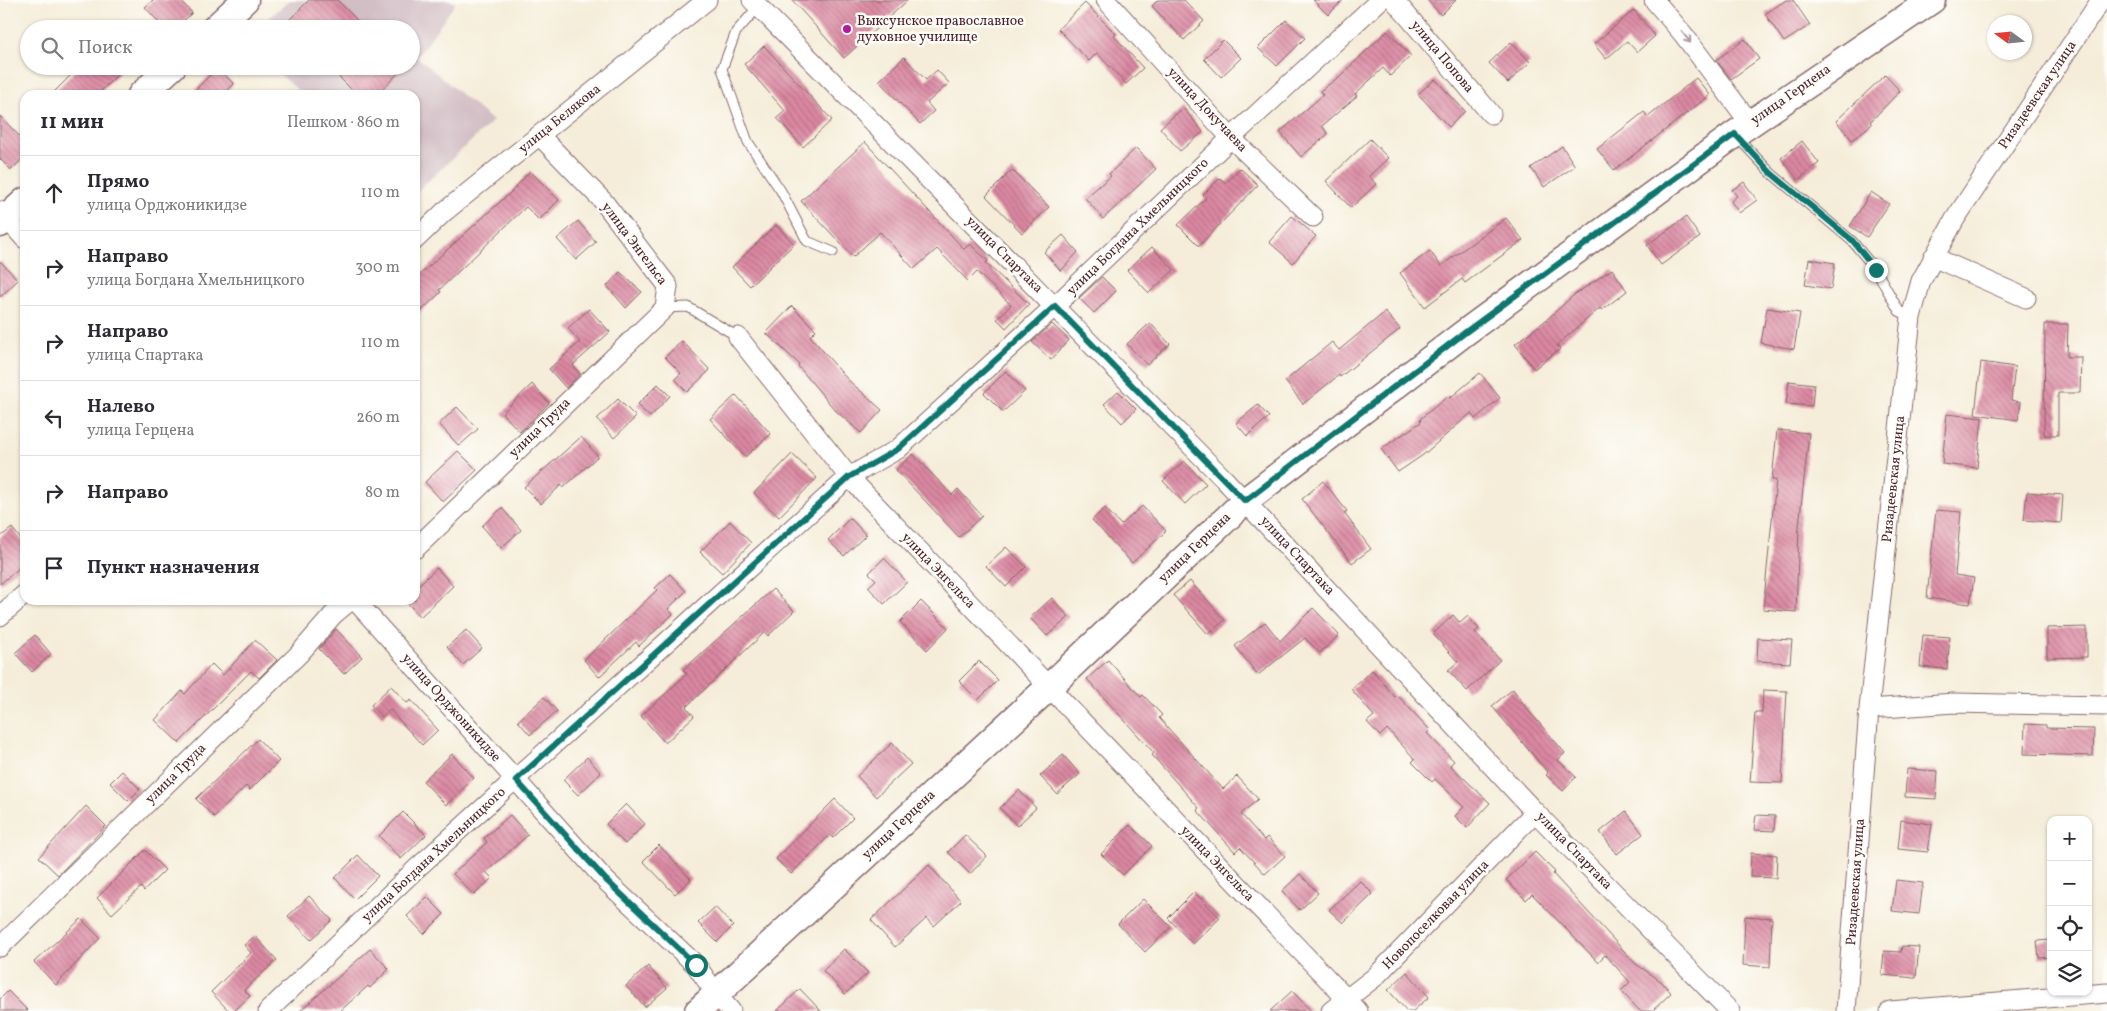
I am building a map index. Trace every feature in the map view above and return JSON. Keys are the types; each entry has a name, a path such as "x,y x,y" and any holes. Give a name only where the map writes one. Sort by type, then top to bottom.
{"street":[{"path":"224,20 246,0"},
{"name":"улица Белякова","path":"420,235 444,212 707,0"},
{"name":"улица Докучаева","path":"1106,0 1231,138 1313,217"},
{"name":"улица Богдана Хмельницкого","path":"268,1011 416,870 849,477 898,449 1055,306 1231,138 1380,0"},
{"name":"улица Попова","path":"1394,0 1491,114"},
{"path":"1654,0 1683,34 1742,128"},
{"name":"улица Герцена","path":"715,1006 1245,501 1463,334 1742,128 1932,0"},
{"name":"Ризадеевская улица","path":"1846,1011 1870,710 1911,316 1921,281 1932,257 1955,219 2101,0"},
{"name":"улица Спартака","path":"755,4 1055,306 1245,501 1535,812 1730,1011"},
{"path":"147,90 163,75"},
{"name":"улица Энгельса","path":"540,136 602,201 668,286 665,308"},
{"path":"8,214 20,232"},
{"path":"1932,257 2026,298"},
{"name":"улица Труда","path":"420,544 665,308"},
{"name":"улица Энгельса","path":"738,337 849,477 1352,1005"},
{"path":"0,616 20,598"},
{"name":"улица Труда","path":"0,947 299,654 333,615 346,605"},
{"name":"улица Орджоникидзе","path":"358,605 606,880 696,965 715,1006"},
{"path":"1870,710 1954,703 2107,706"},
{"name":"Новопоселковая улица","path":"1331,1011 1352,1005 1382,970 1535,812"},
{"path":"1890,1011 2107,992"}],"lane":[{"path":"755,4 736,32 722,69 748,142 781,191 807,241 833,252"},
{"path":"1742,128 1771,173 1852,240 1876,270 1899,311 1911,316"},
{"name":"улица Энгельса","path":"665,308 688,307 738,337"}],"shaded area":[{"path":"290,0 450,0 455,4 420,53 420,20 267,20"},
{"path":"420,60 493,121 420,188 420,90 297,90 281,75 420,75"}],"building":[{"path":"153,0 180,0 192,13 185,20 157,20 145,7"},
{"path":"309,0 337,0 357,20 289,20"},
{"name":"Выксунское православное духовное училище","path":"792,0 908,0 844,58"},
{"path":"1158,0 1184,0 1204,21 1184,40 1152,6"},
{"path":"1313,0 1343,0 1328,15"},
{"path":"1427,0 1456,0 1441,15"},
{"path":"1786,0 1793,0 1810,25 1784,42 1765,14"},
{"path":"1085,3 1116,34 1114,36 1143,68 1126,84 1097,53 1089,61 1058,29"},
{"path":"1634,10 1655,36 1637,52 1627,41 1606,59 1594,44"},
{"path":"1286,20 1305,38 1277,66 1258,48"},
{"path":"1387,31 1411,56 1390,76 1383,68 1355,94 1357,96 1322,126 1328,134 1301,157 1280,132 1323,95 1320,91 1340,76"},
{"path":"1745,39 1759,59 1731,79 1716,60"},
{"path":"1223,40 1241,58 1221,77 1204,59"},
{"path":"1511,42 1530,62 1508,83 1489,63"},
{"path":"764,46 832,120 803,147 777,118 785,111 744,64"},
{"path":"904,57 926,80 937,70 949,83 927,103 934,111 920,124 879,81"},
{"path":"71,75 117,75 102,90 56,90"},
{"path":"210,75 224,75 234,84 228,90 195,90"},
{"path":"337,75 396,75 382,90 352,90"},
{"path":"1885,75 1900,91 1870,122 1872,124 1852,140 1836,121"},
{"path":"1696,78 1710,95 1614,170 1597,149 1644,112 1648,117"},
{"path":"1435,79 1465,111 1449,127 1418,94"},
{"path":"1183,108 1203,132 1180,151 1160,128"},
{"path":"0,116 20,137 20,162 11,170 0,159"},
{"path":"1370,139 1388,158 1369,176 1376,184 1351,208 1326,181"},
{"path":"1802,141 1819,163 1798,180 1781,158"},
{"path":"865,142 964,249 970,244 988,261 986,263 1029,304 1006,328 997,319 1011,305 977,272 968,281 937,249 914,269 880,232 853,257 801,201"},
{"path":"1562,146 1575,166 1544,187 1531,168"},
{"path":"1136,148 1156,169 1103,219 1085,198 1111,176 1109,174"},
{"path":"1240,168 1258,185 1199,246 1178,225 1206,198 1203,195 1220,178 1226,183"},
{"path":"1012,170 1049,207 1022,233 986,196"},
{"path":"530,171 559,200 539,220 526,207 439,290 441,292 420,312 420,274 511,192"},
{"path":"1744,182 1757,200 1739,213 1731,201 1737,196 1732,190"},
{"path":"1871,192 1889,204 1867,237 1850,226"},
{"path":"1292,216 1316,236 1293,263 1269,242"},
{"path":"1686,217 1700,237 1661,265 1647,245"},
{"path":"1506,218 1523,240 1465,283 1462,279 1425,307 1400,273 1430,251 1441,266"},
{"path":"578,221 596,242 576,260 557,239"},
{"path":"776,225 794,244 750,286 732,267"},
{"path":"1063,235 1078,252 1061,271 1044,252"},
{"path":"1152,247 1174,270 1149,293 1127,270"},
{"path":"1809,259 1835,263 1831,289 1805,285"},
{"path":"0,261 18,280 0,297"},
{"path":"1612,269 1627,291 1602,310 1600,308 1557,345 1560,349 1534,369 1515,344 1574,295"},
{"path":"620,272 642,292 626,308 607,286"},
{"path":"1102,277 1116,291 1094,313 1079,298"},
{"path":"792,306 816,330 810,336 847,379 882,410 861,433 835,410 798,366 799,364 766,333"},
{"path":"1767,308 1800,313 1794,349 1761,343"},
{"path":"589,309 610,332 573,365 580,374 566,388 549,369 580,342 568,328"},
{"path":"1385,312 1400,329 1303,404 1285,381 1332,342 1339,350"},
{"path":"1150,323 1170,344 1147,365 1127,344"},
{"path":"1052,324 1069,340 1051,360 1032,342"},
{"path":"2045,324 2068,324 2067,357 2081,357 2080,393 2058,393 2058,435 2044,435"},
{"path":"682,341 710,370 687,392 675,379 681,373 665,357"},
{"path":"1981,362 2015,367 2011,400 2021,402 2018,420 1975,414"},
{"path":"1006,371 1025,391 1003,412 984,393"},
{"path":"1480,373 1500,398 1475,419 1471,413 1423,455 1398,472 1381,449 1421,422 1420,419 1448,396 1450,398"},
{"path":"1789,381 1814,384 1812,406 1786,404"},
{"path":"532,384 549,403 520,432 502,413"},
{"path":"658,384 670,396 650,417 637,405"},
{"path":"1118,391 1136,409 1122,423 1104,404"},
{"path":"736,395 771,434 745,457 710,419"},
{"path":"618,399 636,417 614,438 597,419"},
{"path":"1258,405 1269,417 1247,436 1236,423"},
{"path":"457,407 478,429 459,446 439,424"},
{"path":"1947,414 1982,418 1977,468 1942,464"},
{"path":"1777,430 1809,433 1799,526 1796,612 1763,609 1776,480 1772,480"},
{"path":"581,437 598,456 563,488 561,485 541,504 524,487"},
{"path":"458,451 477,470 443,502 425,482"},
{"path":"792,454 817,478 779,517 754,493"},
{"path":"913,454 952,495 958,489 982,516 959,537 896,470"},
{"path":"1184,461 1206,484 1185,504 1163,481"},
{"path":"1323,481 1347,511 1344,513 1371,549 1352,563 1302,499"},
{"path":"2027,492 2063,495 2061,523 2024,520"},
{"path":"1142,506 1166,531 1132,563 1092,520 1105,508 1121,525"},
{"path":"502,508 521,530 501,548 482,526"},
{"path":"1936,510 1961,512 1955,575 1974,578 1970,604 1927,598"},
{"path":"850,518 866,535 844,556 828,540"},
{"path":"730,521 751,543 722,573 700,552"},
{"path":"12,528 20,538 20,567 0,584 0,537"},
{"path":"1006,547 1026,567 1006,587 986,566"},
{"path":"884,558 907,582 884,604 868,587 876,580 869,573"},
{"path":"437,568 453,586 420,617 409,605 420,605 420,583"},
{"path":"670,574 686,591 668,609 673,614 639,646 636,642 599,677 584,660 657,590 655,588"},
{"path":"1190,581 1225,620 1208,634 1173,595"},
{"path":"773,589 794,611 768,636 765,632 686,707 694,716 665,743 641,716 687,674 683,670"},
{"path":"1052,598 1069,617 1047,636 1030,618"},
{"path":"921,601 948,628 927,650 900,622"},
{"path":"1313,608 1339,635 1320,653 1305,638 1258,675 1235,646 1265,622 1280,641"},
{"path":"1453,615 1460,623 1468,616 1479,629 1475,632 1500,660 1467,691 1448,670 1458,662 1433,634"},
{"path":"2087,627 2087,657 2047,658 2047,628"},
{"path":"336,629 362,657 344,674 319,649"},
{"path":"466,630 482,648 463,665 447,647"},
{"path":"35,635 51,654 32,672 15,653"},
{"path":"1923,635 1950,637 1947,669 1920,667"},
{"path":"1758,638 1792,640 1790,663 1757,661"},
{"path":"255,640 277,660 259,678 251,671 179,743 155,720 182,691 185,694 212,664 223,675"},
{"path":"1108,660 1141,697 1143,695 1162,715 1159,718 1223,789 1237,776 1258,799 1241,814 1264,840 1267,837 1285,856 1265,874 1240,847 1235,852 1197,810 1199,808 1152,755 1154,753 1087,679"},
{"path":"979,661 998,680 978,700 959,681"},
{"path":"1372,670 1395,697 1397,695 1430,730 1427,733 1454,761 1450,765 1490,803 1467,828 1455,816 1464,807 1435,779 1432,782 1412,762 1415,759 1387,729 1380,736 1367,722 1374,716 1351,689"},
{"path":"391,686 407,703 411,700 438,730 422,745 390,710 382,717 371,705"},
{"path":"1513,689 1527,709 1565,753 1558,760 1576,777 1563,791 1546,775 1548,773 1492,706"},
{"path":"1763,690 1787,691 1782,783 1750,782 1755,712 1762,712"},
{"path":"544,697 557,711 530,735 518,721"},
{"path":"2025,724 2046,725 2046,728 2094,729 2093,756 2024,754"},
{"path":"258,739 279,761 250,790 246,786 214,817 196,799"},
{"path":"892,743 911,764 876,797 857,776"},
{"path":"452,754 474,778 446,805 423,781"},
{"path":"1063,755 1080,774 1057,794 1040,776"},
{"path":"587,757 601,773 578,795 563,780"},
{"path":"1907,769 1938,771 1936,799 1905,797"},
{"path":"122,771 140,789 128,801 110,783"},
{"path":"1019,790 1036,808 1017,826 1000,808"},
{"path":"835,799 853,818 833,838 830,835 791,874 776,859"},
{"path":"626,804 645,824 625,844 606,824"},
{"path":"86,806 106,826 58,875 39,857"},
{"path":"1626,811 1643,834 1617,854 1600,832"},
{"path":"403,812 426,835 401,859 379,836"},
{"path":"510,815 528,835 486,872 492,878 474,895 453,874 487,842 484,838"},
{"path":"1756,815 1775,816 1774,831 1754,830"},
{"path":"1901,820 1932,824 1928,852 1898,849"},
{"path":"1130,825 1152,846 1123,875 1101,854"},
{"path":"965,835 987,856 970,874 948,852"},
{"path":"659,845 691,879 675,894 643,861"},
{"path":"145,850 165,870 144,891 141,887 112,914 97,898"},
{"path":"1535,852 1636,964 1662,982 1671,993 1652,1011 1640,1011 1621,991 1630,982 1605,955 1598,962 1532,894 1526,900 1506,880"},
{"path":"1751,853 1777,855 1776,878 1750,877"},
{"path":"358,855 378,876 355,899 335,878"},
{"path":"929,865 961,901 934,926 927,918 895,947 871,920"},
{"path":"1300,874 1318,893 1300,910 1282,891"},
{"path":"1896,880 1923,883 1919,914 1892,911"},
{"path":"1360,881 1373,894 1343,923 1329,910"},
{"path":"1194,892 1220,918 1193,944 1168,918"},
{"path":"309,896 332,920 311,940 288,916"},
{"path":"427,897 444,914 424,934 407,916"},
{"path":"1143,899 1171,927 1145,952 1118,924"},
{"path":"715,907 733,926 717,942 698,923"},
{"path":"1745,916 1772,918 1770,967 1743,965"},
{"path":"81,919 100,938 56,985 34,962"},
{"path":"255,936 277,960 244,990 250,996 234,1011 229,1011 211,992 251,953 244,945"},
{"path":"2047,940 2047,957 2039,958 2037,941"},
{"path":"1902,946 1919,947 1916,978 1882,975 1884,951 1901,952"},
{"path":"370,949 389,969 370,988 368,986 340,1011 300,1011"},
{"path":"844,949 868,973 845,994 823,971"},
{"path":"648,966 667,988 645,1007 626,986"},
{"path":"1407,972 1429,997 1413,1011 1407,1011 1388,990"},
{"path":"800,989 821,1011 777,1011"},
{"path":"8,991 28,1011 0,1011 0,999"},
{"path":"1292,991 1311,1011 1270,1011"}],"place":[{"name":"Выксунское православное духовное училище","path":"847,29"}],"route":[{"path":"696,965 606,880 516,780 849,477 898,449 1055,306 1245,501 1463,334 1735,134 1771,173 1852,240 1876,270"}]}
